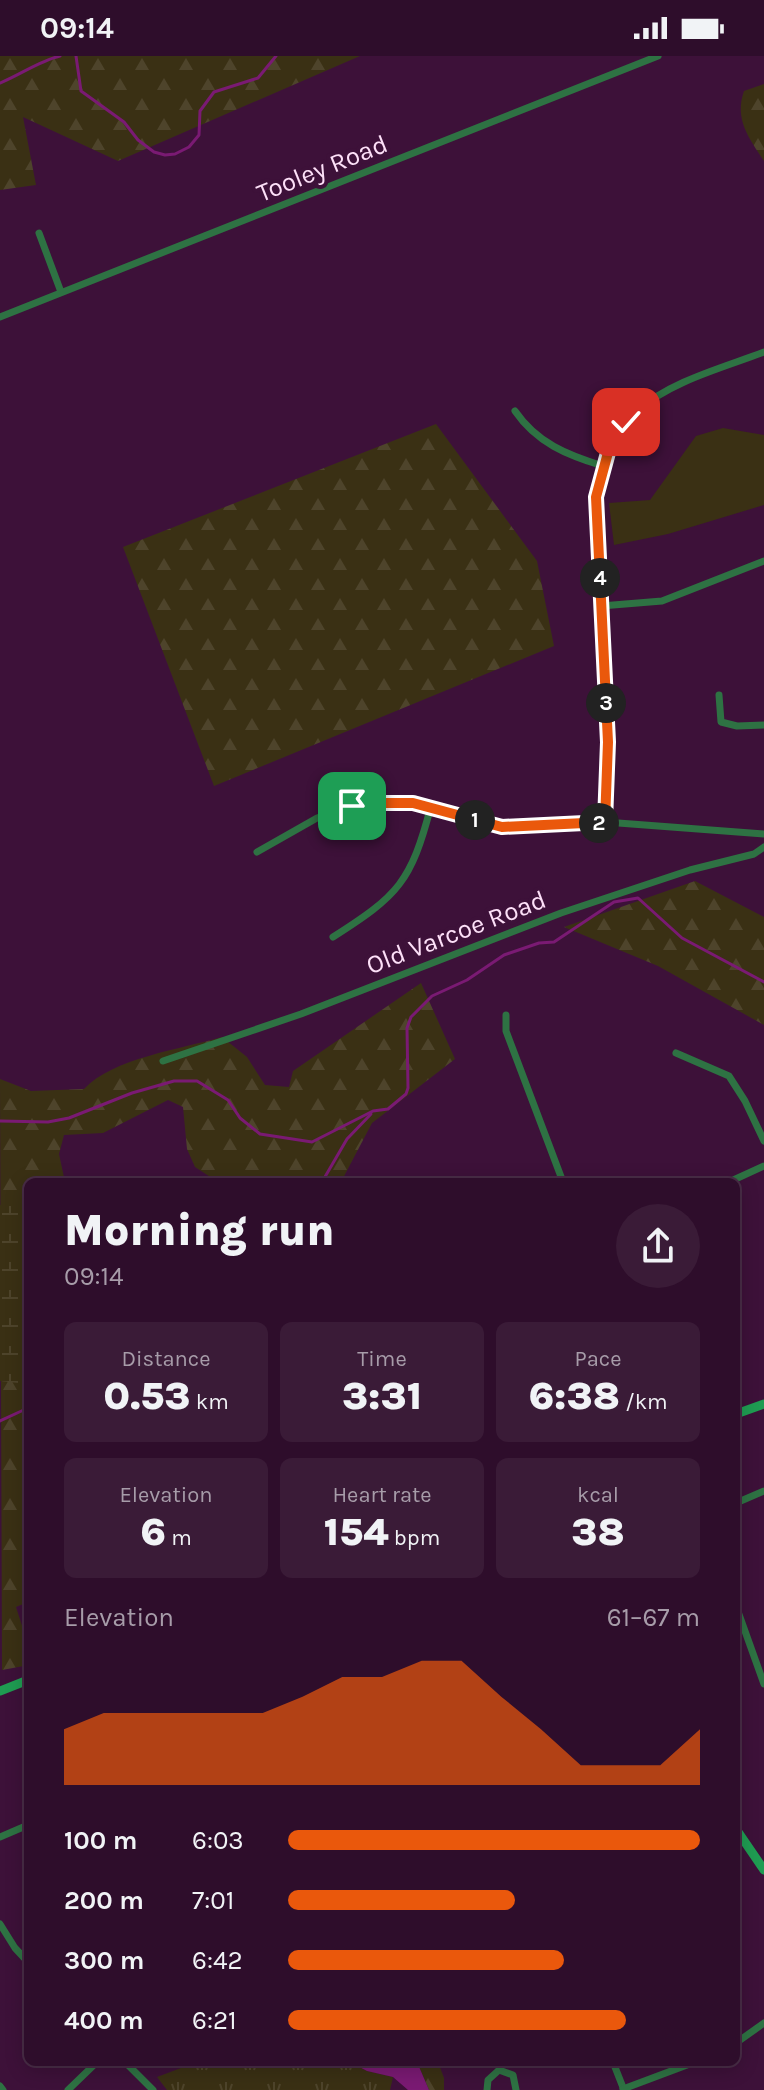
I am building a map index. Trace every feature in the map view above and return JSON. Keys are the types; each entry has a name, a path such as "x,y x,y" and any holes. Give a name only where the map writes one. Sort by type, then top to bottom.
{"main road":[{"path":"740,1413 764,1404"},
{"path":"0,1691 24,1682"},
{"path":"740,1835 764,1870"}],"street":[{"name":"Tooley Road","path":"0,317 658,56"},
{"path":"39,233 61,292"},
{"path":"605,822 608,742 596,512 603,466 617,434 637,411 653,399 764,352"},
{"path":"515,411 546,443 570,456 603,466"},
{"path":"601,606 662,601 764,561"},
{"path":"719,695 721,722 737,726 764,725"},
{"path":"257,852 300,826 352,806 395,802 431,806 502,827 605,822 764,834"},
{"path":"333,937 390,898 403,881 415,861 431,806"},
{"name":"Old Varcoe Road","path":"163,1061 301,1014 561,913 690,870 754,854 764,847"},
{"path":"506,1015 506,1031 561,1178"},
{"path":"676,1053 729,1076 764,1141"},
{"path":"738,1178 764,1166"},
{"path":"740,1501 764,1491"},
{"path":"740,1617 764,1684"},
{"path":"0,1837 24,1827"},
{"path":"0,1924 24,1958"},
{"path":"740,2040 764,2023"},
{"path":"68,2090 93,2066"},
{"path":"129,2066 153,2090"},
{"path":"487,2090 488,2080 497,2066 513,2075 516,2090"},
{"path":"614,2066 623,2090 685,2066"}],"green space":[{"path":"0,56 360,56 118,161 23,117 36,185 0,190"},
{"path":"764,84 764,161 745,128 741,101 744,91"},
{"path":"436,424 537,561 554,646 214,786 123,547"},
{"path":"723,428 764,435 764,505 668,534 614,545 609,503 650,500 696,436"},
{"path":"695,881 764,917 764,1025 658,966 564,927"},
{"path":"421,983 455,1059 372,1123 343,1178 212,1178 195,1167 187,1149 183,1107 168,1100 103,1133 64,1135 59,1154 64,1178 24,1178 24,1604 16,1607 24,1632 24,1666 2,1670 0,1079 31,1091 84,1089 112,1069 130,1062 222,1037 247,1057 265,1085 289,1087 293,1071"},
{"path":"0,1205 24,1206 24,1384 0,1381"},
{"path":"186,2066 358,2066 393,2077 390,2090 167,2090 157,2077"},
{"path":"419,2066 440,2066 444,2090 429,2090"}],"shaded area":[{"path":"358,2066 419,2066 429,2090 408,2090 393,2077"}],"waterway":[{"path":"0,83 60,56"},
{"path":"76,56 81,91 124,122 138,140 154,152 165,155 189,147 199,135 200,111 214,92 258,78 276,56"},
{"path":"0,1121 48,1122 69,1118 132,1093 174,1081 197,1081 228,1100 240,1118 260,1134 312,1142 373,1111 388,1109 406,1094 407,1028 411,1017 432,996 467,980 504,955 539,943 554,942 614,902 638,898 682,938 764,982"},
{"path":"324,1178 347,1139 371,1114"},
{"path":"0,1421 24,1410"}],"route":[{"path":"352,806 413,803 502,827 605,822 608,742 596,497 609,449 626,422"}]}
